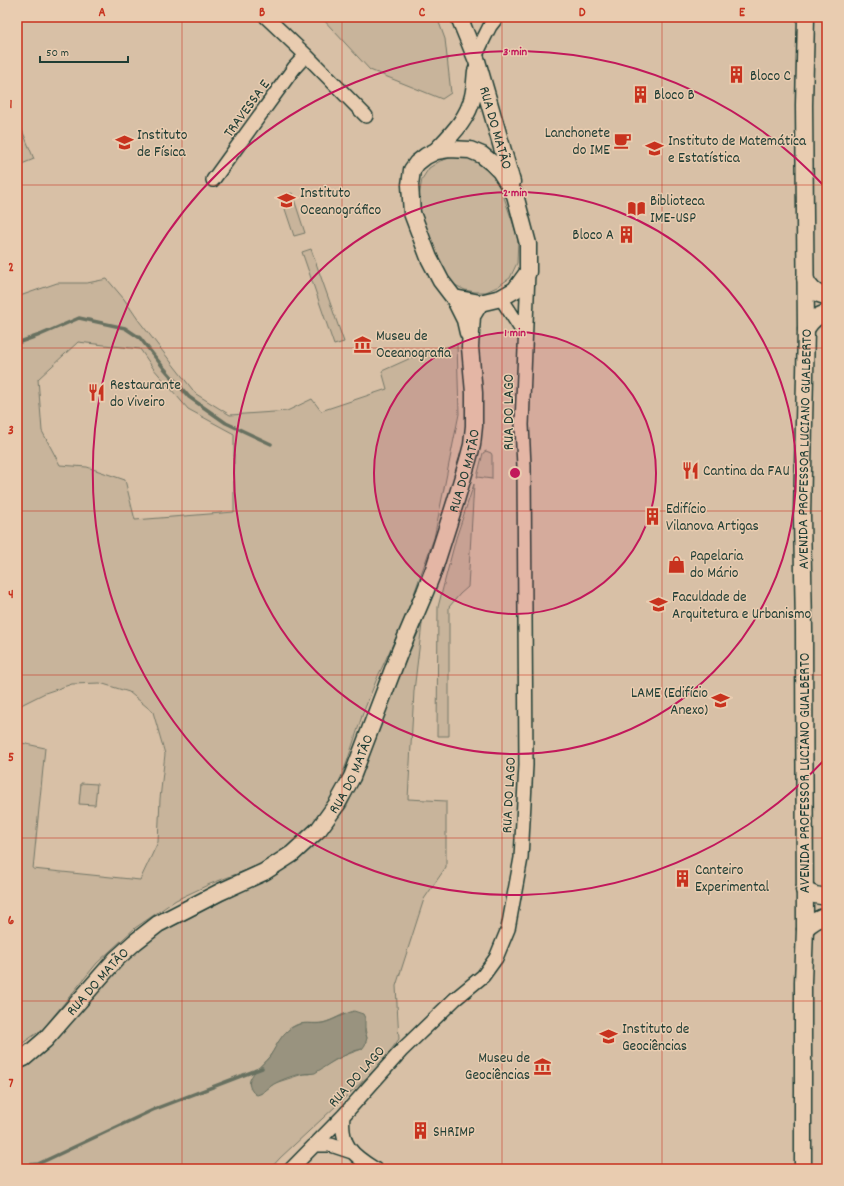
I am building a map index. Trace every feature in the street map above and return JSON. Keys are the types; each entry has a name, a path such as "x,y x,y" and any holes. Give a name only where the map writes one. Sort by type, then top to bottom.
{"street":[{"path":"266,17 366,116"},
{"name":"RUA DO MATÃO","path":"460,17 476,59 516,195"},
{"path":"476,59 490,26 497,17"},
{"name":"AVENIDA PROFESSOR LUCIANO GUALBERTO","path":"803,1169 803,982 805,929 802,516 806,329 804,105 806,17"},
{"name":"TRAVESSA E","path":"213,180 294,68 306,55"},
{"name":"RUA DO MATÃO","path":"436,151 458,127 471,104 474,95 476,59"},
{"path":"470,150 482,155 492,163 500,171 516,195 528,244 528,272 515,290 500,298 480,303 454,298 441,281 429,258 412,213 410,185 412,170 417,163 436,151 470,150"},
{"name":"RUA DO LAGO","path":"292,1169 343,1116 402,1050 455,999 483,976 496,958 508,929 520,858 526,765 524,466 522,425 528,272"},
{"path":"806,278 808,284 816,293 822,296 827,296"},
{"name":"RUA DO MATÃO","path":"17,1061 24,1058 45,1040 116,959 135,942 158,924 220,892 264,872 292,854 319,829 337,804 352,777 400,651 434,569 472,445 474,426 474,393 470,347 465,320 454,298"},
{"path":"500,298 525,335"},
{"name":"RUA DO MATÃO","path":"470,347 472,316 480,303"},
{"path":"806,329 810,322 816,317 827,313"},
{"path":"804,890 815,895 827,897"},
{"path":"805,929 812,922 827,916"},
{"path":"343,1116 342,1133 345,1141 352,1152 375,1169"},
{"path":"315,1145 331,1145 352,1152"}],"shaded area":[{"path":"17,17 827,17 827,1169 17,1169"},
{"path":"321,17 437,17 445,39 451,93 442,99 370,70"},
{"path":"17,118 34,159 17,166"},
{"path":"463,156 480,162 497,177 518,238 517,263 510,278 497,287 486,292 465,290 455,285 446,277 434,253 418,203 422,179 429,168 440,161"},
{"path":"292,193 305,233 294,236 281,197"},
{"path":"311,249 344,342 334,345 302,252"},
{"path":"107,279 124,299 139,321 196,394 230,415 287,411 312,399 321,411 387,389 382,371 413,357 457,344 459,414 434,538 406,616 378,676 363,713 335,793 313,823 284,850 255,867 210,884 176,900 135,928 97,963 43,1029 17,1047 17,742 45,748 33,869 140,880 158,842 160,799 165,754 153,712 129,692 100,683 72,684 45,693 23,704 17,710 17,297 57,283 87,283","holes":["78,342 140,349 153,368 188,409 234,434 234,512 135,520 125,480 87,467 60,465 42,431 38,379"]},
{"path":"486,451 492,455 492,479 477,477 483,453"},
{"path":"474,484 468,587 449,607 449,736 437,736 438,607 456,538"},
{"path":"422,624 414,691 408,799 446,801 446,867 424,899 396,986 399,1039 379,1066 270,1169 17,1169 17,1072 46,1051 85,1007 119,965 156,935 267,878 323,834 346,808 360,778 378,723","holes":["346,1013 365,1028 367,1038 362,1049 343,1056 310,1074 303,1074 275,1083 260,1094 253,1091 249,1084 255,1072 269,1057 287,1031 296,1025 324,1022"]},
{"path":"81,783 97,784 95,805 79,804"},
{"path":"354,1011 363,1014 365,1018 365,1032 367,1038 362,1049 335,1060 315,1073 292,1076 274,1084 257,1095 252,1091 250,1087 251,1077 270,1056 282,1036 289,1029 301,1024 326,1022"}],"waterway":[{"path":"17,343 79,318 125,328 140,338 189,397 226,423 271,444"},
{"path":"17,1166 38,1164 155,1109 262,1068"}],"place":[{"name":"Bloco C","path":"737,75"},
{"name":"Bloco B","path":"641,94"},
{"name":"Lanchonete do IME","path":"623,141"},
{"name":"Instituto de Física","path":"124,143"},
{"name":"Instituto de Matemática e Estatística","path":"655,149"},
{"name":"Instituto Oceanográfico","path":"287,201"},
{"name":"Biblioteca IME-USP","path":"637,209"},
{"name":"Bloco A","path":"627,234"},
{"name":"Museu de Oceanografia","path":"363,344"},
{"name":"Restaurante do Viveiro","path":"97,393"},
{"name":"Cantina da FAU","path":"690,470"},
{"name":"Edifício Vilanova Artigas","path":"653,517"},
{"name":"Papelaria do Mário","path":"677,564"},
{"name":"Faculdade de Arquitetura e Urbanismo","path":"659,605"},
{"name":"LAME (Edifício Anexo)","path":"721,701"},
{"name":"Canteiro Experimental","path":"682,878"},
{"name":"Instituto de Geociências","path":"609,1037"},
{"name":"Museu de Geociências","path":"543,1066"},
{"name":"SHRIMP","path":"420,1131"}]}
